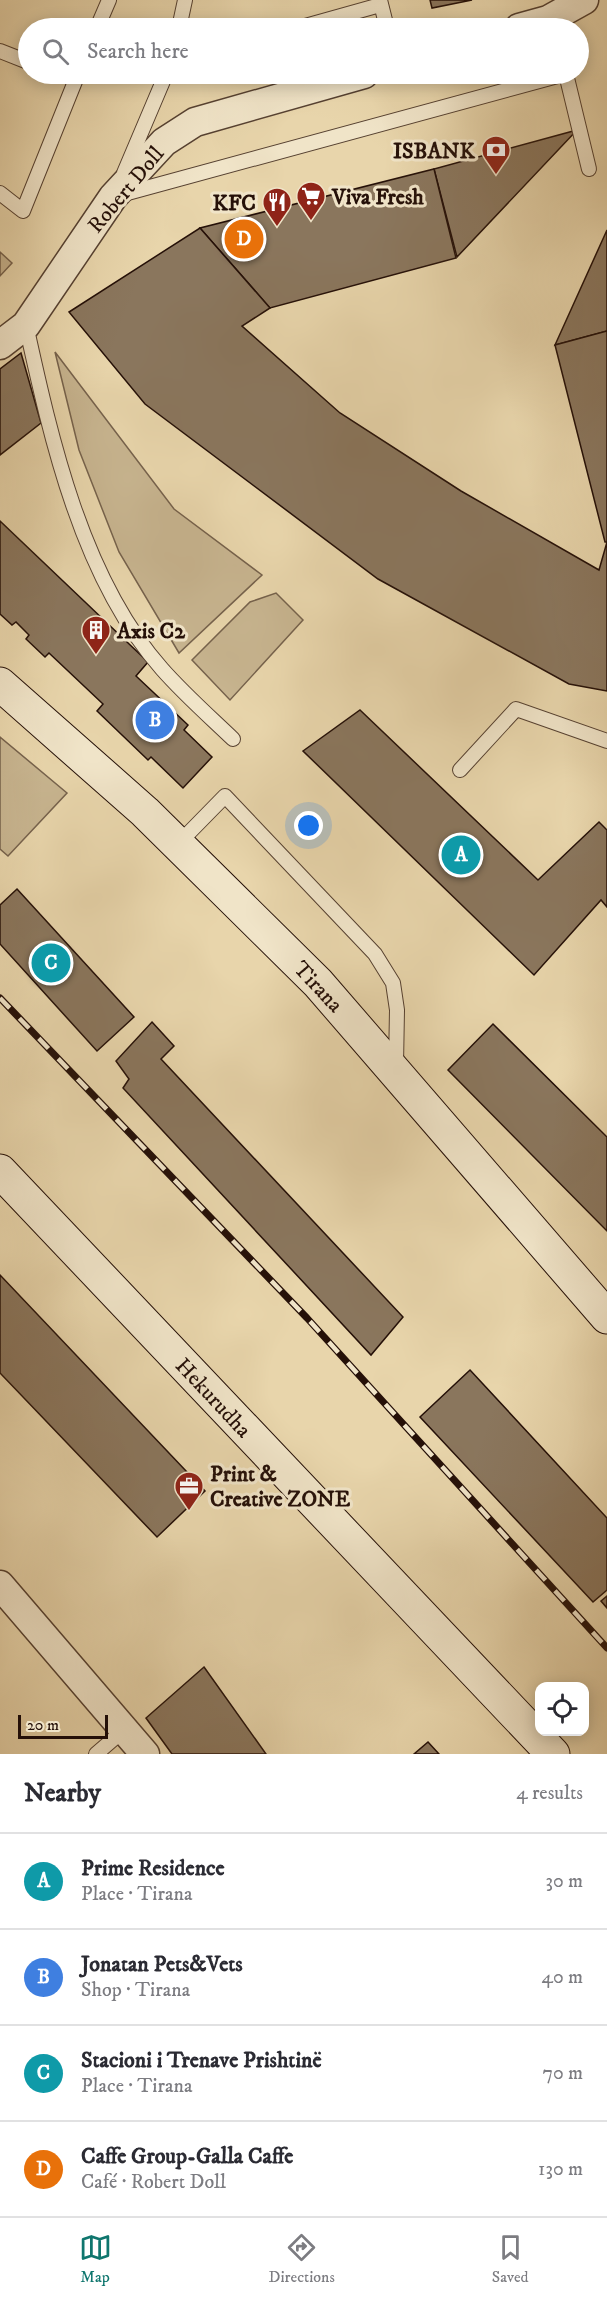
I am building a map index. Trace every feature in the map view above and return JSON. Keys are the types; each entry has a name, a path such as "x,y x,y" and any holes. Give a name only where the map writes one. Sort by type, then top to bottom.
{"main road":[{"name":"Tirana","path":"0,684 178,844 303,967 396,1070 477,1168 607,1317"},
{"name":"Hekurudha","path":"16,1194 553,1754"}],"street":[{"path":"556,18 584,0"},
{"name":"Robert Doll","path":"0,345 26,325 114,196 164,142 195,122 329,84"},
{"path":"0,1584 145,1754"}],"lane":[{"path":"101,18 109,0"},
{"path":"181,18 185,0"},
{"path":"354,0 380,3"},
{"path":"331,18 380,3"},
{"path":"380,3 384,18"},
{"path":"0,51 18,58"},
{"path":"0,193 23,212 74,84"},
{"path":"114,196 162,84"},
{"path":"114,196 511,84"},
{"path":"568,84 589,169"},
{"path":"26,325 45,409 68,490 92,552 124,615 161,668 233,739"},
{"path":"460,770 516,709 607,741"},
{"path":"178,844 225,796 375,954 393,983 397,1010 396,1070"},
{"path":"96,1754 125,1728"}],"shaded area":[{"path":"0,252 12,263 0,276"},
{"path":"55,352 174,509 262,575 179,653 119,552 79,450"},
{"path":"276,593 303,620 230,700 192,660 250,602"},
{"path":"0,737 67,793 8,856 0,849"}],"building":[{"path":"430,0 472,0 432,8"},
{"path":"577,130 457,257 434,169"},
{"path":"434,169 456,258 270,308 200,228"},
{"path":"200,228 270,308 242,326 340,413 461,491 599,570 607,542 607,691 569,684 378,579 145,404 69,312"},
{"path":"607,230 607,331 555,345"},
{"path":"607,331 607,542 605,542 555,345"},
{"path":"21,353 41,423 0,455 0,369"},
{"name":"Axis C2","path":"0,521 148,662 136,676 188,725 184,730 212,757 183,788 151,757 148,760 97,711 103,704 49,653 45,657 26,639 29,635 16,622 12,625 0,614"},
{"path":"360,710 538,880 599,822 607,830 607,907 601,900 534,975 303,751"},
{"path":"17,889 134,1017 97,1051 0,944 0,905"},
{"path":"152,1022 174,1046 161,1059 403,1317 371,1355 123,1088 129,1079 116,1061"},
{"path":"493,1024 607,1137 607,1231 448,1070"},
{"path":"0,1275 205,1491 157,1537 0,1373"},
{"path":"470,1370 607,1518 607,1590 593,1602 420,1417"},
{"path":"607,1596 607,1608 601,1601"},
{"path":"204,1667 266,1754 172,1754 146,1718"},
{"path":"428,1742 439,1754 414,1754"}],"railway":[{"path":"0,998 307,1318 607,1648"}],"place":[{"name":"ISBANK","path":"496,176"},
{"name":"Viva Fresh","path":"311,222"},
{"name":"KFC","path":"277,228"},
{"name":"Caffe Group-Galla Caffe","path":"244,239"},
{"name":"Axis C2","path":"96,656"},
{"name":"Jonatan Pets&Vets","path":"155,720"},
{"name":"Prime Residence","path":"461,855"},
{"name":"Stacioni i Trenave Prishtinë","path":"51,963"},
{"name":"Print & Creative ZONE","path":"189,1512"}]}
